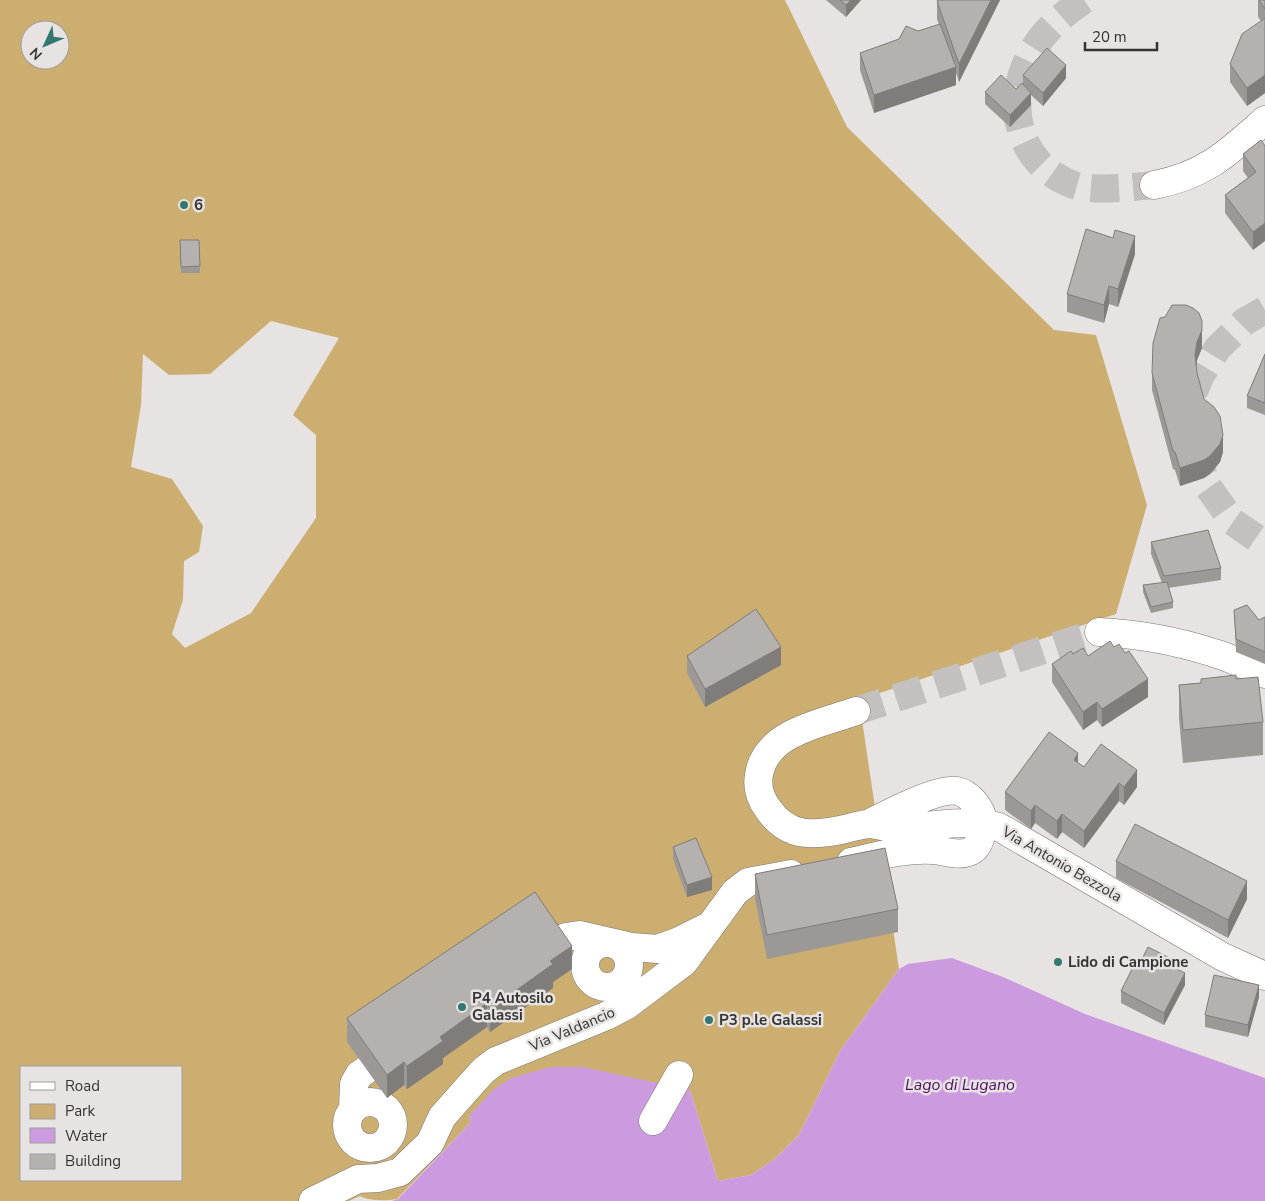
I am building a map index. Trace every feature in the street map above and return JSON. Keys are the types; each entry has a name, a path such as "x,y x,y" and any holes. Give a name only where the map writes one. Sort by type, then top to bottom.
{"street":[{"path":"1154,185 1174,181 1198,172 1228,152 1265,120"},
{"path":"1099,632 1178,642 1216,653 1265,674"},
{"path":"856,711 796,732 781,741 769,752 758,776 758,790 764,805 774,818 785,827 802,833 824,834 868,824 901,807 945,791 958,791 969,797 981,812 984,823"},
{"name":"Via Valdancio","path":"313,1201 358,1179 378,1178 400,1172 430,1142 432,1125 484,1070 496,1061 606,1016 627,1005 684,962 735,892 748,882 914,850 934,850 964,854 972,850 979,842 984,823"},
{"name":"Via Antonio Bezzola","path":"984,823 999,827 1223,957 1265,976"},
{"path":"512,970 553,942 566,937 579,935 608,943 645,949 658,949 711,925"},
{"path":"353,1110 354,1084 359,1075 415,1036"},
{"path":"653,1121 679,1074"},
{"path":"356,1144 363,1148 371,1148 385,1143 392,1130 391,1116 380,1105 366,1103 359,1105 349,1116 348,1132 356,1144 364,1155 374,1162 383,1165 393,1162 432,1125"}],"green space":[{"path":"0,0 785,0 847,127 1054,330 1096,335 1147,505 1116,614 859,700 899,969 840,1051 799,1135 775,1159 751,1175 718,1181 690,1090 469,1116 471,1122 397,1199 378,1200 360,1196 349,1201 0,1201","holes":["271,321 339,338 293,415 316,435 316,518 251,613 185,648 172,634 183,600 184,561 199,552 203,526 172,479 131,467 141,405 143,354 169,375 210,374"]}],"water":[{"name":"Lago di Lugano","path":"952,958 1003,977 1085,1014 1265,1078 1265,1201 392,1201 398,1199 471,1122 469,1116 494,1089 511,1078 550,1067 583,1067 690,1090 718,1181 751,1175 775,1159 799,1135 840,1051 899,969 908,964"}],"building":[{"path":"840,0 851,0 846,5"},
{"path":"991,0 959,64 937,1"},
{"path":"1259,0 1265,0 1265,9"},
{"path":"1265,18 1265,75 1247,88 1230,64 1242,34"},
{"path":"940,24 956,67 874,95 860,53 899,39 906,26 918,31"},
{"path":"1047,48 1066,65 1043,93 1023,75"},
{"path":"1001,75 1016,89 1022,83 1031,93 1010,115 985,92"},
{"path":"1261,140 1265,146 1265,223 1253,232 1225,195 1256,172 1243,154"},
{"path":"1086,229 1113,238 1115,230 1135,236 1118,289 1109,286 1104,305 1067,294"},
{"path":"180,240 199,240 200,266 181,267"},
{"path":"1172,305 1186,305 1199,313 1202,321 1202,330 1197,342 1195,355 1197,373 1204,399 1214,407 1220,416 1223,435 1220,444 1210,456 1180,468 1173,451 1152,373 1153,343 1160,318 1165,317"},
{"path":"1265,354 1265,403 1247,396"},
{"path":"1208,530 1221,568 1164,576 1151,542"},
{"path":"1167,582 1173,602 1151,607 1143,585"},
{"path":"1247,605 1259,620 1265,617 1265,652 1236,639 1234,610"},
{"path":"756,609 781,647 705,689 687,656"},
{"path":"1110,641 1114,647 1119,644 1125,653 1129,651 1148,679 1102,709 1097,702 1083,712 1052,664 1071,651 1073,654 1083,648 1088,656"},
{"path":"1236,675 1236,679 1258,677 1263,722 1183,730 1179,685 1201,683 1201,679"},
{"path":"1049,732 1078,753 1074,760 1084,767 1101,744 1137,770 1124,787 1119,783 1084,831 1062,814 1057,821 1035,805 1031,811 1005,792"},
{"path":"1135,824 1247,881 1228,920 1116,861"},
{"path":"696,838 712,877 687,885 673,847"},
{"path":"885,848 898,909 767,935 755,874"},
{"name":"P4 Autosilo Galassi","path":"535,892 572,946 550,961 553,964 490,1009 487,1003 440,1037 443,1041 407,1066 404,1062 387,1075 347,1018"},
{"path":"1148,947 1168,957 1165,963 1185,973 1164,1013 1121,991 1138,957 1142,959"},
{"path":"1214,975 1259,985 1248,1025 1205,1015"}],"tunnel":[{"path":"1084,0 1053,25 1029,57 1018,95 1018,114 1022,132 1029,149 1040,164 1055,176 1074,185 1102,189 1154,185"},
{"path":"1265,310 1244,322 1217,349 1200,377 1192,396 1193,427 1197,454 1206,484 1233,522 1265,544"},
{"path":"856,711 1099,632"}],"place":[{"name":"6","path":"184,205"},
{"name":"Lido di Campione","path":"1058,962"},
{"name":"P4 Autosilo Galassi","path":"462,1007"},
{"name":"P3 p.le Galassi","path":"709,1020"}]}
